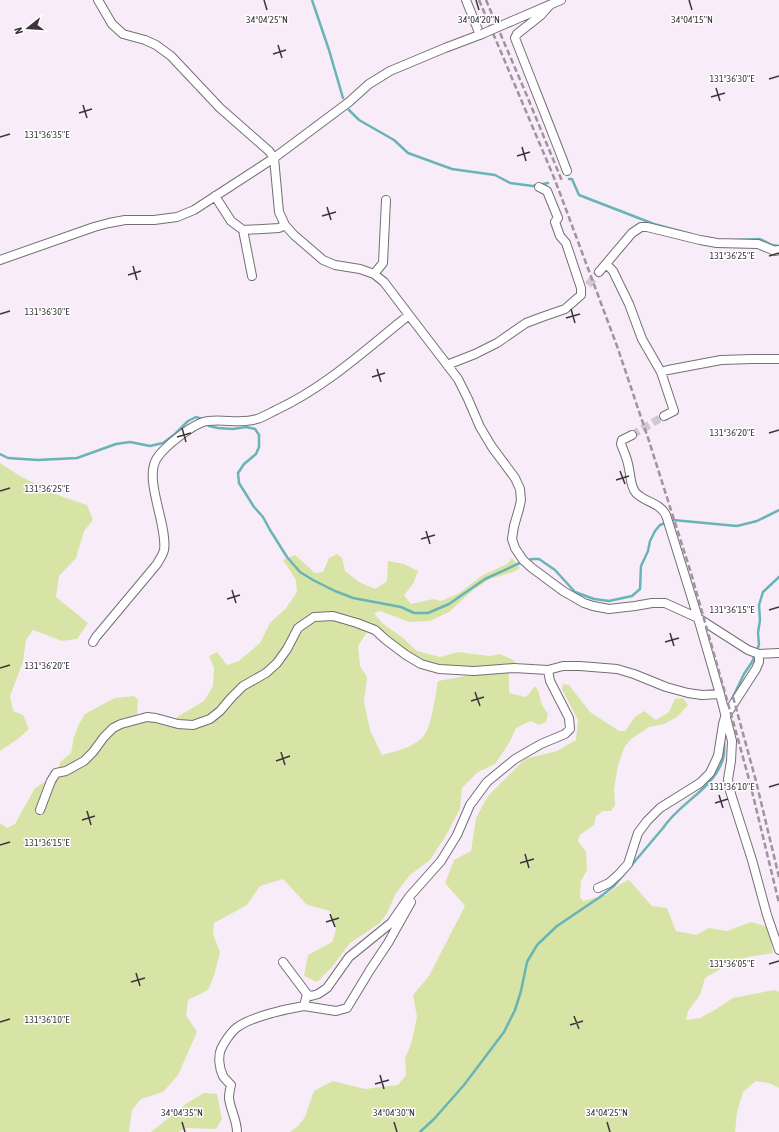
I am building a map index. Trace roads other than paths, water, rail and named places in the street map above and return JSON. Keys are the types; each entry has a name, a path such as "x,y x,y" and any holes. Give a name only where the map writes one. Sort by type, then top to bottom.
{"street":[{"path":"98,0 112,24 117,29 123,34 145,40 156,45 171,56 220,108 264,146 274,158 279,212 285,226 323,260 335,265 360,269 374,274 384,282 458,379 480,427 492,447 515,478 520,489 520,509 514,526 512,539 515,548 523,560 563,591 584,603 609,609 652,603 665,603 698,618 748,650 759,654 779,653"},
{"path":"466,0 481,35"},
{"path":"0,260 87,229 109,223 125,220 154,220 177,217 194,210 274,158 349,102 369,84 390,71 481,35 561,0"},
{"path":"550,5 541,15 517,34 515,38 567,171"},
{"path":"447,365 475,354 497,343 526,323 565,309 582,295 585,286 566,243 560,236 555,222 558,218 548,191 539,187"},
{"path":"215,196 231,221 243,230 279,228 285,226"},
{"path":"374,274 383,263 386,200"},
{"path":"599,272 632,233 641,227 647,227 717,243 758,244 775,251 779,250"},
{"path":"243,230 252,276"},
{"path":"606,264 613,271 629,304 642,339 661,372 674,410 664,416"},
{"path":"93,642 157,564 164,551 164,536 154,487 153,468 157,458 166,448 188,430 203,422 238,422 257,419 292,402 313,390 337,373 409,315"},
{"path":"661,372 721,360 779,359"},
{"path":"632,436 622,440 621,444 629,468 630,479 633,489 637,494 663,509 666,515 698,618 732,741 732,761 728,779 730,791 779,950"},
{"path":"40,810 51,781 56,773 66,771 84,761 112,728 147,717 178,724 192,725 210,719 220,712 243,686 266,673 277,664 298,628 314,617 333,616 375,630 406,655 421,664 439,669 474,671 514,668 548,670 563,666 580,666 617,669 666,687 688,693 702,695 720,694"},
{"path":"598,888 609,883 628,864 638,833 647,821 660,808 700,783 710,773 718,756 725,717 756,669 759,662 759,654"},
{"path":"283,962 306,994 311,996 318,994 327,988 349,957 391,923 409,897 441,861 457,835 470,805 487,782 515,759 541,744 565,734 570,729 569,718 550,681 548,670"},
{"path":"237,1132 230,1106 229,1096 231,1085 223,1076 220,1064 219,1053 225,1040 236,1028 253,1019 285,1010 304,1006 336,1011 347,1008 388,943 420,885"},
{"path":"304,1006 306,994"}],"waterway":[{"path":"312,0 343,98"},
{"path":"349,110 359,120 394,140 408,153 452,169 495,175 510,183 533,186 548,183"},
{"path":"569,179 572,179 579,195 654,224 691,234"},
{"path":"735,240 760,239 772,245 779,246"},
{"path":"0,454 8,458 38,460 77,458 116,444 130,442 150,446 163,443 188,421 196,417 203,420"},
{"path":"207,424 218,428 233,429 246,427 255,429 259,435 259,447 256,454 244,464 238,473 239,483 254,507 263,517 287,557 300,572 335,591 353,598 401,607 414,613 428,613 449,604 485,579 522,562"},
{"path":"527,561 539,559 555,570 575,592 594,599 609,601 632,596 640,589 641,566 648,551 650,541 660,525 673,520 737,526 757,521 779,510"},
{"path":"732,699 744,674 752,662 759,645 759,605 763,592 779,577"},
{"path":"420,1132 434,1119 464,1085 504,1032 515,1010 521,991 527,962 537,945 557,926 614,886 670,819 704,788 718,770 723,759 724,740"}],"tunnel":[{"path":"588,285 599,272"},
{"path":"632,435 664,416"}],"railway":[{"path":"479,0 555,180 617,346 649,441 691,573 733,721 750,783 779,903"},
{"path":"486,0 562,181"},
{"path":"733,697 756,781 779,877"}]}
